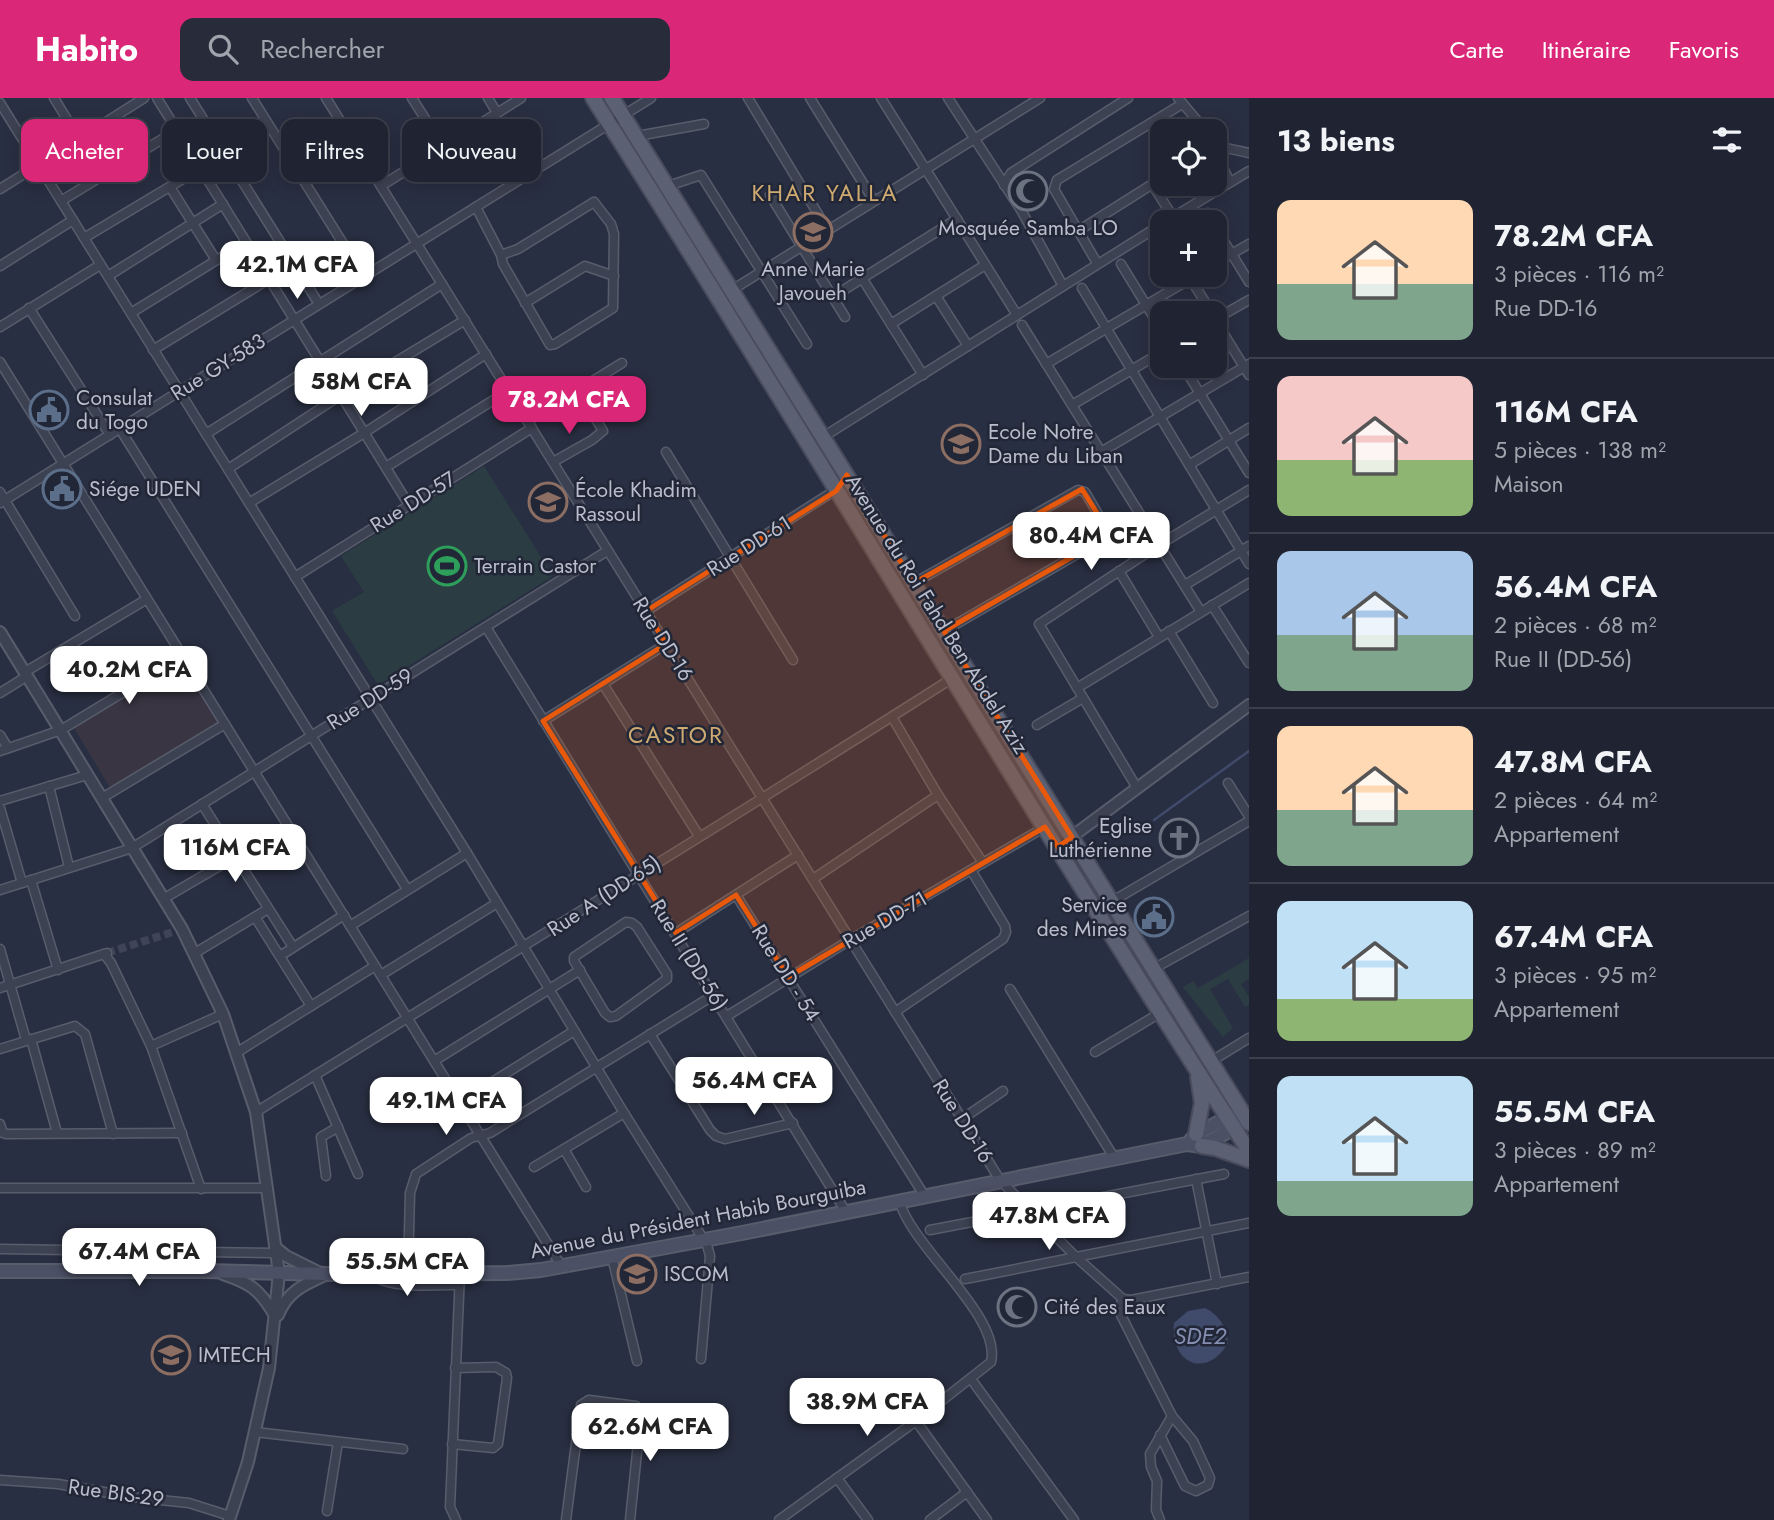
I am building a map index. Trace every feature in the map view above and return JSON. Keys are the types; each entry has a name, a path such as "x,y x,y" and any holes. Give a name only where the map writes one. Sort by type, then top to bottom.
{"main road":[{"name":"Avenue du Roi Fahd Ben Abdel Aziz","path":"593,98 1160,1013 1196,1069 1242,1118"},
{"name":"Avenue du Roi Fahd Ben Abdel Aziz","path":"612,98 1210,1062 1242,1118 1249,1151"},
{"path":"1196,1069 1202,1103 1195,1141 1249,1160"},
{"name":"Avenue du Président Habib Bourguiba","path":"0,1271 324,1274 368,1272 460,1279 562,1267 1115,1159 1195,1141 1242,1118"}],"street":[{"path":"54,98 67,119"},
{"path":"111,119 144,98"},
{"path":"157,98 170,119"},
{"path":"190,98 319,304"},
{"path":"252,98 363,277"},
{"name":"Rue DD-16","path":"326,98 1000,1180 1028,1211 1123,1299"},
{"path":"412,98 425,119"},
{"path":"488,98 497,113"},
{"path":"487,119 521,98"},
{"name":"Rue GY-583","path":"2,499 64,464 651,98"},
{"path":"747,98 827,229"},
{"path":"810,98 874,201"},
{"path":"881,98 1017,315"},
{"path":"947,98 1021,210 1063,285"},
{"path":"732,290 1040,98"},
{"path":"1004,185 1011,173 1128,98"},
{"path":"1097,263 1054,189 1057,180 1180,101 1196,119"},
{"path":"0,103 4,117 21,141"},
{"path":"637,136 704,124"},
{"path":"61,201 162,139"},
{"path":"1227,147 1249,153"},
{"path":"1185,210 1249,171"},
{"path":"381,186 402,173"},
{"path":"668,186 701,175 807,344"},
{"path":"0,189 21,176"},
{"path":"1227,176 1230,182"},
{"path":"49,182 467,853 704,1240 710,1256 701,1359"},
{"path":"84,238 178,182"},
{"path":"210,182 409,505"},
{"path":"1078,231 1150,185"},
{"path":"170,187 216,260"},
{"path":"770,195 845,317"},
{"path":"476,207 503,264 550,345 613,308 613,228 594,202 518,249 501,255"},
{"path":"108,276 223,204"},
{"path":"834,296 957,219"},
{"path":"0,266 73,220"},
{"path":"823,437 1150,231"},
{"path":"131,313 246,242"},
{"path":"1227,257 1249,244"},
{"path":"1227,245 1249,282"},
{"path":"1121,264 1150,312"},
{"path":"0,327 100,265"},
{"path":"891,324 985,265"},
{"path":"525,303 585,266 614,276"},
{"path":"862,278 923,375"},
{"path":"153,349 269,279"},
{"path":"206,434 319,360 442,285"},
{"path":"1046,364 1175,287"},
{"path":"1082,288 1216,510 1245,548 1249,564"},
{"path":"936,296 968,346"},
{"path":"1227,311 1249,300"},
{"path":"29,308 110,435"},
{"path":"228,469 341,395 465,320"},
{"path":"1021,325 1201,612"},
{"path":"1101,452 1200,393 1247,369 1227,338"},
{"path":"249,503 486,354"},
{"path":"1072,405 1150,359"},
{"path":"0,362 562,1267"},
{"name":"Rue DD-57","path":"295,576 409,505 622,363"},
{"path":"1191,378 1249,473"},
{"path":"553,462 592,440 603,430 578,390"},
{"path":"386,467 508,391"},
{"path":"1189,465 1249,428"},
{"path":"120,429 407,889"},
{"path":"666,452 793,660"},
{"name":"Rue DD-61","path":"646,611 836,491 847,475"},
{"path":"914,583 1078,489 1084,492 1108,531 1105,538 944,631"},
{"path":"1137,788 1039,624 1249,490"},
{"path":"2,499 75,616"},
{"path":"1185,585 1245,548"},
{"name":"Rue DD-59","path":"0,890 132,848 607,551"},
{"path":"1119,571 1159,638"},
{"path":"1077,688 1249,583"},
{"path":"0,693 147,599"},
{"path":"1212,605 1249,663"},
{"name":"Rue II (DD-56)","path":"485,627 846,1212"},
{"path":"1169,631 1213,703"},
{"path":"1,636 61,730 194,953 223,1014 256,1112 279,1273 269,1368 255,1432 230,1518"},
{"path":"543,721 666,644"},
{"path":"0,735 4,749 61,730 183,656"},
{"name":"Rue A (DD-65)","path":"256,1112 523,948 639,873 763,799 951,678"},
{"path":"603,684 699,836"},
{"path":"1037,725 1083,698"},
{"path":"1058,848 1249,705"},
{"path":"892,717 938,795 984,863"},
{"path":"102,799 225,724"},
{"path":"0,801 87,775"},
{"path":"1111,902 1249,818 1227,783"},
{"path":"48,786 69,867"},
{"path":"813,879 938,795"},
{"path":"202,804 293,947"},
{"path":"0,808 58,970"},
{"name":"Rue DD-71","path":"727,1016 850,940 1045,827"},
{"path":"350,926 467,853"},
{"path":"676,933 798,855"},
{"path":"163,899 235,857"},
{"path":"895,1012 1003,939 1005,926 971,870"},
{"name":"Rue DD - 54","path":"736,895 924,1195"},
{"path":"381,975 497,903"},
{"path":"194,953 268,909"},
{"path":"280,956 344,915"},
{"path":"1153,969 1249,916"},
{"path":"255,917 311,1006"},
{"path":"626,922 632,923 660,962 667,979 635,1003 610,1017 580,970 574,961 576,953 626,922"},
{"path":"0,949 57,1133"},
{"path":"0,988 105,954 151,1046 201,1189"},
{"path":"236,1053 375,966"},
{"path":"434,1061 580,970"},
{"path":"1010,989 1115,1159"},
{"path":"408,1273 410,1193 416,1174 471,1138 490,1133 714,995"},
{"path":"1095,1052 1160,1013"},
{"path":"151,1046 223,1014"},
{"path":"0,1049 75,1026 81,1029 85,1034 113,1134"},
{"path":"460,1102 574,1031"},
{"path":"650,1034 716,1136 725,1139 793,1123"},
{"path":"1210,1062 1249,1038"},
{"path":"315,1075 358,1174"},
{"path":"961,1119 1003,1091"},
{"path":"534,1167 624,1113"},
{"path":"0,1124 6,1134 182,1133"},
{"path":"326,1176 320,1142 324,1134 338,1127"},
{"path":"564,1149 586,1187"},
{"path":"930,1230 1224,1174"},
{"path":"1196,1179 1217,1283"},
{"path":"0,1188 268,1188"},
{"path":"779,1520 916,1421 991,1362 993,1344 990,1336 947,1273 906,1220 899,1200"},
{"path":"965,1279 1249,1223"},
{"path":"0,1249 276,1250 324,1274"},
{"path":"612,1257 637,1361"},
{"path":"217,1272 260,1292 274,1320"},
{"path":"368,1272 385,1282 460,1279 450,1507 456,1520"},
{"path":"274,1320 294,1290 324,1274"},
{"path":"1160,1435 1185,1486 1195,1491 1208,1485 1210,1478 1193,1441 1172,1416 1121,1315 1123,1299 1131,1300 1249,1277"},
{"path":"452,1444 493,1448 498,1444 507,1378 506,1373 496,1367 455,1368"},
{"path":"971,1379 1074,1520"},
{"path":"566,1520 580,1405 589,1400 636,1406 641,1414 630,1520"},
{"path":"1160,1520 1156,1510 1157,1481 1149,1459 1152,1448 1172,1416"},
{"path":"916,1421 987,1520"},
{"path":"255,1432 403,1449"},
{"path":"327,1511 338,1442"},
{"path":"837,1478 868,1520"},
{"name":"Rue BIS-29","path":"0,1480 58,1484 132,1497 189,1503 230,1518"},
{"path":"930,1520 967,1492"}],"highlighted area":[{"path":"847,475 914,583 1082,489 1108,531 1105,538 944,631 1072,837 1058,847 1045,827 788,977 736,895 676,933 543,721 666,644 646,611 836,491"}],"shaded area":[{"name":"Terrain Castor","path":"484,466 553,576 378,685 332,611 364,592 341,556"},
{"path":"181,661 219,723 111,789 74,728"},
{"path":"1249,958 1249,979 1241,984 1249,997 1249,1005 1245,1007 1228,979 1210,989 1233,1028 1223,1037 1183,987 1193,981 1198,988"}],"water":[{"name":"SDE2","path":"1205,1308 1221,1322 1228,1343 1210,1361 1201,1364 1184,1357 1178,1349 1174,1337 1174,1323 1188,1311"}],"waterway":[{"path":"1154,820 1249,751"}],"tunnel":[{"path":"107,953 182,929"}],"place":[{"name":"Mosquée Samba LO","path":"1028,191"},
{"name":"Anne Marie Javoueh","path":"813,232"},
{"name":"Consulat du Togo","path":"49,410"},
{"name":"Ecole Notre Dame du Liban","path":"961,444"},
{"name":"Siége UDEN","path":"62,489"},
{"name":"École Khadim Rassoul","path":"548,502"},
{"name":"Terrain Castor","path":"447,566"},
{"name":"Eglise Luthérienne","path":"1179,838"},
{"name":"Service des Mines","path":"1154,917"},
{"name":"ISCOM","path":"637,1274"},
{"name":"Cité des Eaux","path":"1017,1307"},
{"name":"IMTECH","path":"171,1355"}],"district":[{"name":"KHAR YALLA","path":"825,193"},
{"name":"CASTOR","path":"676,735"}]}
